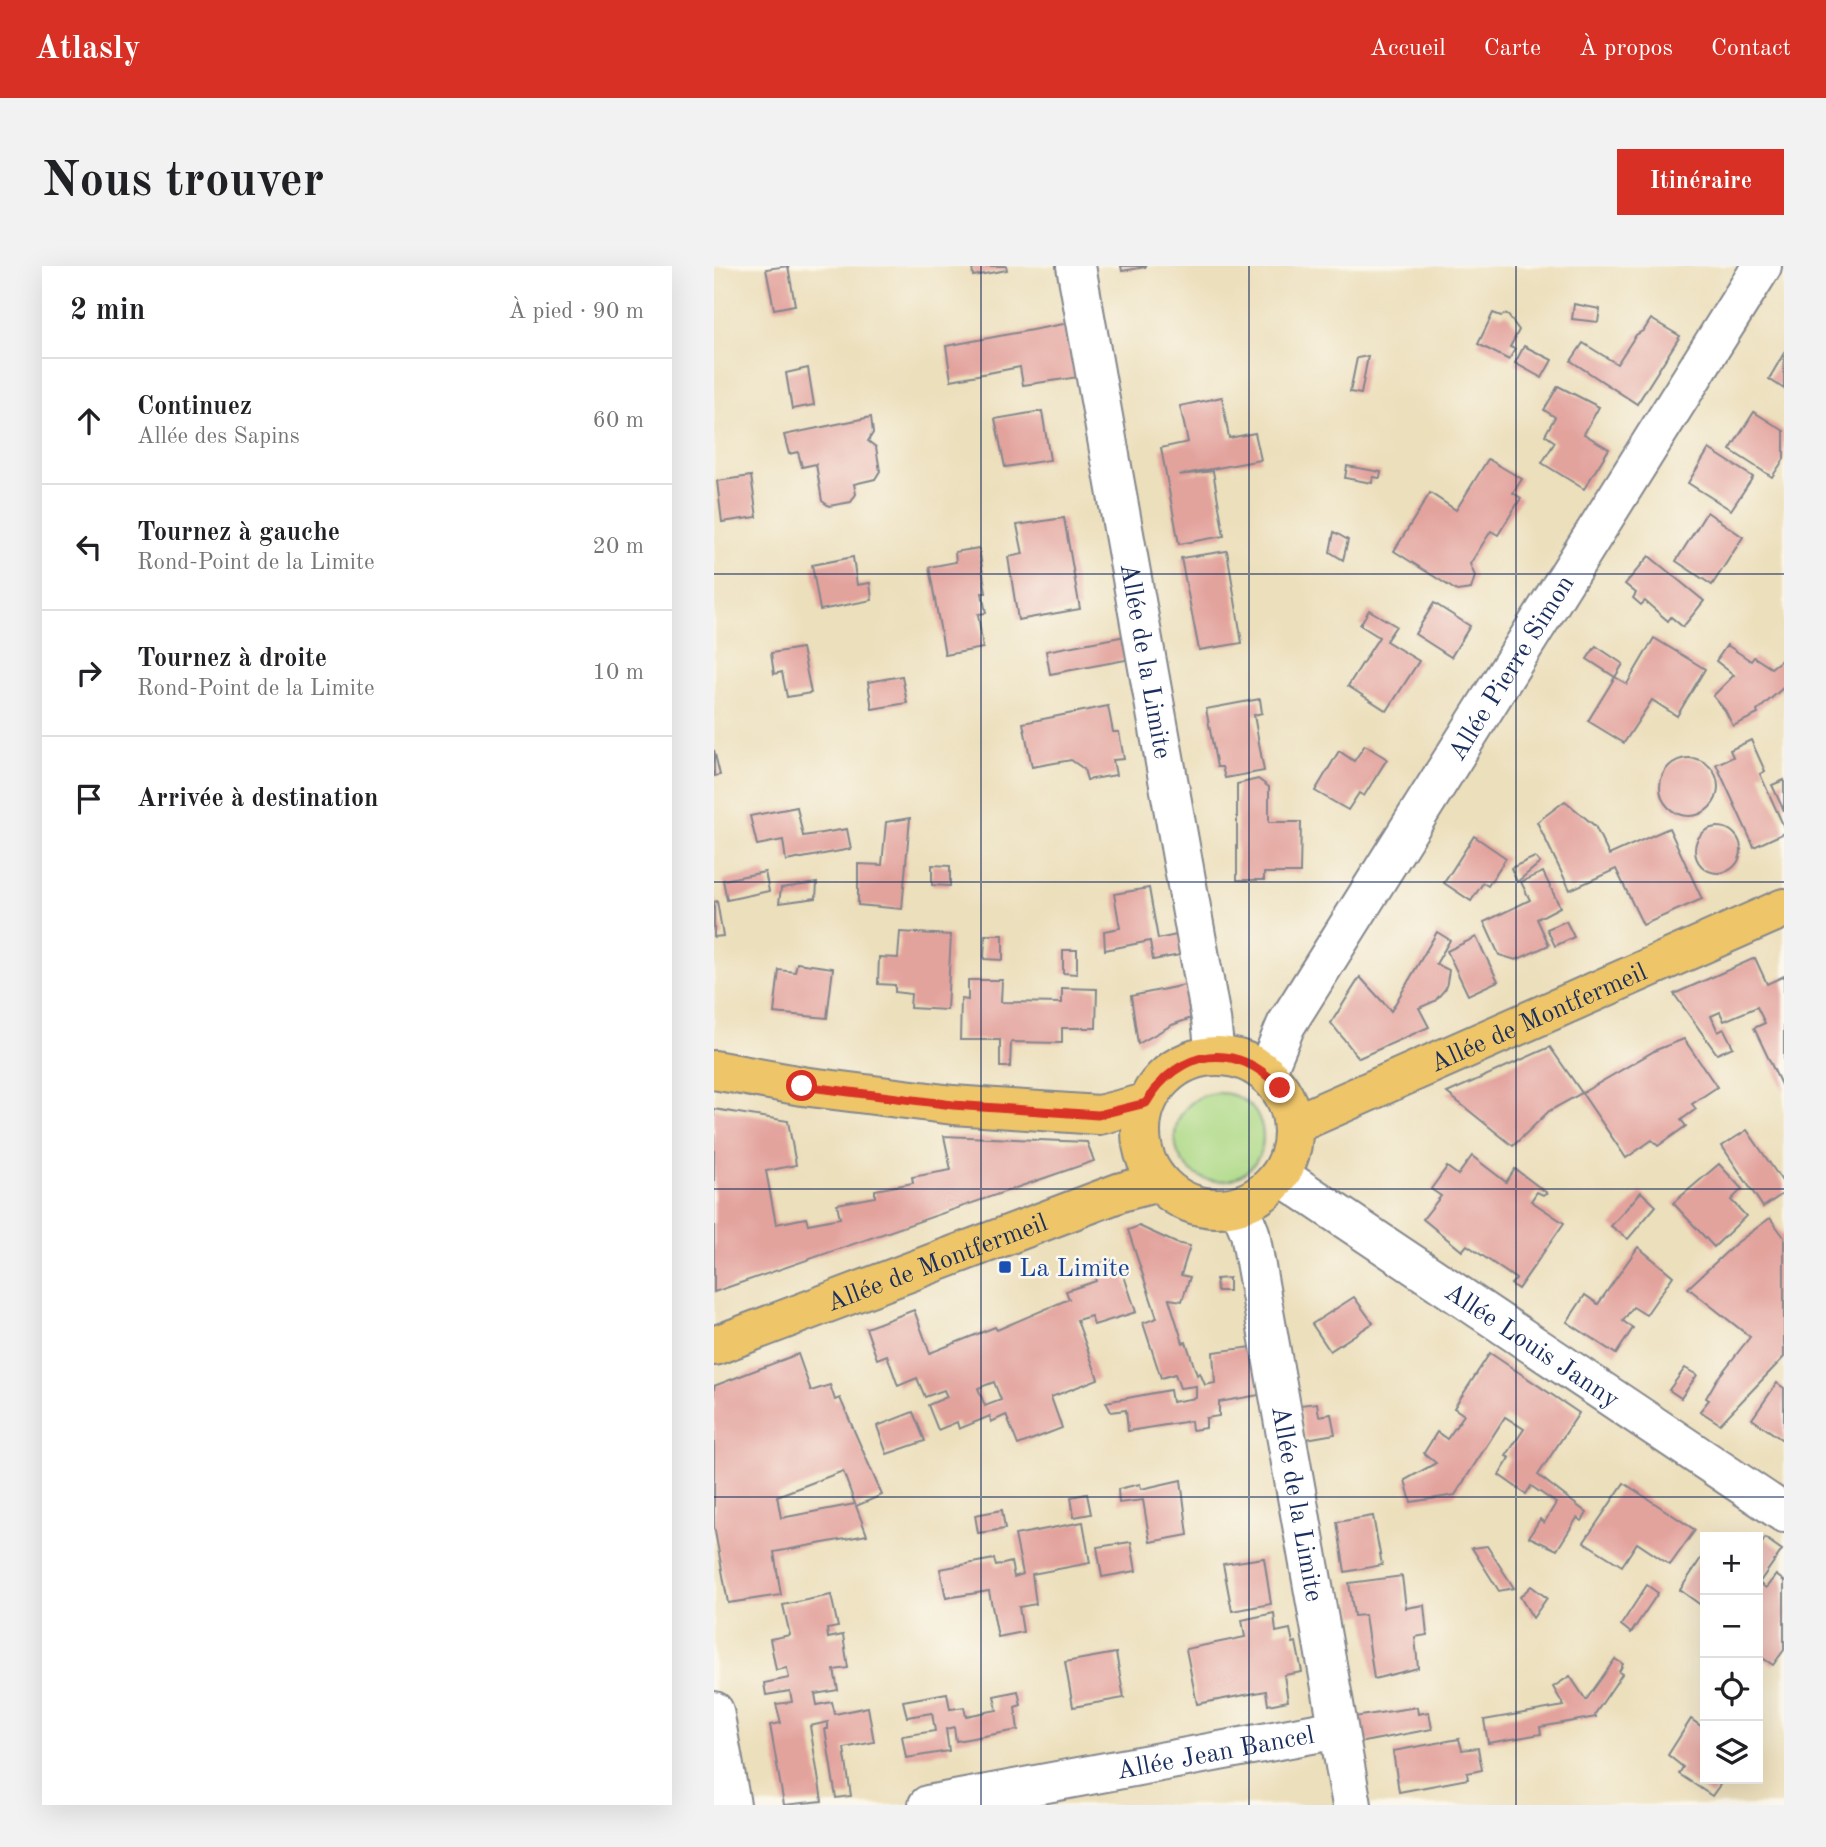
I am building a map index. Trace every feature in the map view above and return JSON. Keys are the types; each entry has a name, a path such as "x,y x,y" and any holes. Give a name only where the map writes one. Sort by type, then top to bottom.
{"main road":[{"name":"Allée de Montfermeil","path":"1293,1125 1784,908"},
{"path":"1215,1056 1233,1057 1266,1073 1289,1106 1293,1125 1292,1152 1281,1176 1263,1194 1240,1206 1217,1209 1195,1206 1175,1197 1159,1182 1148,1165 1141,1144 1141,1124 1146,1103 1157,1084 1173,1069 1193,1060 1215,1056"},
{"path":"714,1070 802,1086 953,1105 1098,1115 1146,1103"},
{"name":"Allée de Montfermeil","path":"714,1346 1121,1192 1159,1182"}],"street":[{"name":"Allée de la Limite","path":"1076,266 1211,1019 1215,1056"},
{"name":"Allée Pierre Simon","path":"1266,1073 1286,1025 1762,266"},
{"name":"Allée Louis Janny","path":"1281,1176 1784,1513"},
{"name":"Allée de la Limite","path":"1240,1206 1250,1233 1352,1805"},
{"path":"714,1711 731,1805"},
{"name":"Allée Jean Bancel","path":"928,1805 1338,1729"}],"green space":[{"path":"1219,1093 1236,1097 1250,1106 1259,1120 1263,1137 1259,1154 1250,1168 1236,1177 1219,1181 1202,1177 1188,1168 1179,1154 1175,1137 1179,1120 1188,1106 1202,1097"}],"building":[{"path":"788,266 795,305 774,309 766,269"},
{"path":"972,266 1006,266 1007,270 973,276"},
{"path":"1121,266 1146,266 1146,267 1122,271"},
{"path":"1574,304 1600,309 1598,322 1572,319"},
{"path":"1493,313 1501,316 1507,314 1519,330 1510,347 1515,349 1509,360 1478,344"},
{"path":"1651,319 1680,336 1637,404 1571,361 1583,343 1617,364 1636,335 1644,330"},
{"path":"1069,323 1079,377 1023,385 1020,367 951,380 946,346"},
{"path":"1524,346 1552,360 1542,378 1515,363"},
{"path":"1784,353 1784,389 1769,379"},
{"path":"1368,356 1361,394 1350,392 1357,358"},
{"path":"808,368 814,405 792,409 786,373"},
{"path":"1558,386 1599,407 1584,434 1609,449 1584,489 1542,463 1555,442 1545,435 1555,417 1544,410"},
{"path":"1222,397 1229,438 1255,433 1261,460 1179,475 1213,471 1224,536 1179,544 1161,448 1188,442 1180,406"},
{"path":"1042,411 1050,460 1005,467 995,419"},
{"path":"1754,412 1784,431 1784,459 1772,477 1730,450"},
{"path":"871,417 873,433 868,441 876,447 880,471 875,479 854,484 856,494 851,502 829,506 822,501 816,464 802,467 798,452 789,454 784,435"},
{"path":"1709,449 1753,477 1731,510 1688,483"},
{"path":"1488,459 1522,479 1513,493 1521,498 1498,535 1491,531 1470,564 1475,576 1471,589 1457,591 1394,551 1430,493 1456,510"},
{"path":"1347,466 1381,472 1380,478 1373,477 1372,483 1345,478"},
{"path":"751,476 757,517 722,522 717,481"},
{"path":"1707,512 1743,537 1712,585 1676,561"},
{"path":"1064,518 1080,609 1018,620 1008,557 1023,554 1017,525"},
{"path":"1334,532 1348,540 1343,560 1330,552"},
{"path":"979,548 986,593 982,593 986,613 978,614 983,648 945,655 929,567 956,562 955,552"},
{"path":"1227,551 1242,643 1199,650 1181,558"},
{"path":"1649,556 1704,601 1683,627 1671,617 1668,621 1645,601 1641,605 1633,598 1636,593 1625,584"},
{"path":"853,557 857,585 870,583 872,600 820,610 812,565"},
{"path":"1434,603 1470,626 1451,657 1415,634"},
{"path":"1369,610 1396,626 1386,641 1419,661 1387,711 1348,686 1379,637 1360,625"},
{"path":"1126,636 1131,659 1050,674 1046,651"},
{"path":"1654,638 1705,669 1677,716 1652,700 1624,743 1588,721 1615,677 1627,684"},
{"path":"1727,645 1751,661 1754,657 1771,668 1784,658 1784,687 1757,711 1758,714 1733,726 1725,710 1713,696 1734,675 1716,661"},
{"path":"1596,646 1623,664 1615,677 1587,659"},
{"path":"802,648 811,693 787,697 782,672 774,674 771,653"},
{"path":"902,676 907,703 872,709 868,682"},
{"path":"1260,699 1262,713 1254,715 1264,771 1225,778 1222,767 1217,767 1206,709"},
{"path":"1108,706 1113,732 1119,732 1124,759 1113,760 1116,775 1087,780 1084,769 1071,760 1032,767 1023,723"},
{"path":"1751,740 1765,771 1760,774 1784,827 1784,833 1754,847 1716,764 1733,757 1730,750"},
{"path":"1365,745 1387,759 1364,796 1359,793 1348,810 1315,791 1339,751 1354,761"},
{"path":"714,750 720,775 714,776"},
{"path":"1683,758 1695,758 1710,766 1718,781 1718,793 1710,808 1695,816 1683,816 1668,808 1660,793 1660,781 1668,766"},
{"path":"1258,779 1269,787 1269,822 1301,822 1300,873 1264,873 1264,880 1237,880 1237,784"},
{"path":"1784,780 1784,811 1772,785"},
{"path":"1565,801 1595,826 1609,855 1669,828 1702,899 1643,925 1616,869 1570,890 1537,822"},
{"path":"797,807 803,836 847,829 851,849 786,861 783,840 757,845 750,816"},
{"path":"910,818 902,909 858,905 858,864 882,865 886,822"},
{"path":"1718,827 1727,828 1734,834 1740,841 1740,859 1734,866 1727,872 1718,873 1709,872 1702,866 1696,859 1695,850 1696,841 1702,834 1709,828"},
{"path":"1474,836 1506,858 1488,886 1483,883 1471,901 1444,883"},
{"path":"1535,857 1540,863 1517,882 1511,868"},
{"path":"932,865 950,866 950,886 932,885"},
{"path":"765,872 769,891 727,900 723,880"},
{"path":"1543,872 1560,907 1537,919 1549,945 1516,960 1499,955 1484,922 1530,900 1521,882"},
{"path":"817,883 816,898 779,903 781,888"},
{"path":"1149,888 1158,939 1181,934 1185,954 1153,960 1150,941 1105,950 1104,931 1120,928 1114,894"},
{"path":"717,901 723,936 714,937 714,902"},
{"path":"1566,921 1574,937 1555,946 1547,929"},
{"path":"900,932 951,935 947,1010 910,1008 911,994 895,992 895,985 878,984 879,957 898,958"},
{"path":"1437,932 1450,940 1436,964 1449,970 1446,988 1435,1001 1419,1008 1429,1027 1359,1058 1331,1023 1360,977 1391,1011"},
{"path":"985,935 1003,935 1003,960 984,959"},
{"path":"1476,937 1498,981 1468,995 1447,951"},
{"path":"1063,950 1077,950 1077,974 1063,973"},
{"path":"1755,958 1767,984 1784,976 1784,1091 1754,1028 1765,1023 1757,1007 1724,1021 1720,1012 1711,1016 1718,1032 1724,1029 1733,1047 1717,1054 1674,994"},
{"path":"797,963 833,968 827,1018 774,1013 779,970 795,972"},
{"path":"968,980 1002,980 1001,1002 1062,1003 1062,988 1097,989 1096,1028 1062,1028 1062,1043 1011,1042 1010,1067 1000,1067 1000,1040 960,1040 961,999 968,1000"},
{"path":"1190,984 1197,1016 1172,1025 1138,1044 1131,996"},
{"path":"1684,1039 1717,1087 1692,1104 1696,1109 1681,1120 1686,1126 1658,1146 1652,1140 1626,1158 1582,1093 1656,1050"},
{"path":"1550,1047 1582,1093 1549,1111 1513,1146 1447,1093"},
{"path":"714,1109 788,1121 796,1165 766,1171 776,1224 806,1218 808,1224 840,1218 837,1204 875,1197 875,1190 913,1183 912,1177 951,1170 944,1136 1087,1142 1094,1161 714,1292"},
{"path":"1747,1130 1784,1184 1784,1193 1763,1207 1722,1146"},
{"path":"1472,1156 1506,1182 1515,1169 1547,1193 1543,1195 1537,1192 1531,1201 1564,1223 1518,1289 1511,1284 1516,1279 1467,1245 1462,1251 1423,1219 1441,1196 1431,1189 1447,1167 1458,1175"},
{"path":"1719,1164 1742,1189 1731,1200 1746,1216 1714,1247 1673,1203"},
{"path":"1641,1192 1656,1206 1628,1239 1611,1226"},
{"path":"1770,1218 1784,1237 1784,1357 1720,1424 1700,1411 1709,1400 1706,1398 1717,1379 1750,1337 1688,1288 1734,1245"},
{"path":"1139,1226 1176,1243 1190,1246 1181,1275 1190,1277 1182,1301 1169,1299 1183,1343 1186,1342 1197,1375 1200,1373 1205,1385 1215,1383 1213,1352 1251,1347 1259,1395 1219,1402 1219,1416 1206,1418 1206,1428 1192,1430 1191,1421 1128,1431 1126,1410 1111,1412 1106,1402 1170,1390 1172,1402 1196,1398 1196,1386 1180,1388 1175,1374 1161,1378 1143,1323 1157,1318 1128,1230"},
{"path":"1638,1247 1673,1276 1646,1315 1633,1307 1623,1321 1633,1328 1616,1354 1567,1322 1585,1295 1598,1304"},
{"path":"1112,1260 1117,1274 1123,1273 1136,1312 1094,1325 1091,1316 1077,1320 1098,1379 1051,1397 1062,1428 1018,1445 1006,1415 991,1422 990,1416 959,1429 957,1422 938,1430 928,1405 947,1397 944,1390 925,1397 917,1378 898,1386 887,1355 877,1359 866,1328 914,1310 930,1353 995,1327 997,1330 1069,1299 1066,1291 1096,1281 1093,1267","holes":["994,1382 1001,1400 985,1406 978,1388"]},
{"path":"1229,1278 1229,1291 1217,1291 1216,1279"},
{"path":"1354,1297 1373,1323 1330,1351 1312,1324"},
{"path":"1490,1353 1579,1413 1538,1475 1587,1513 1582,1521 1577,1518 1557,1550 1529,1537 1540,1519 1544,1523 1556,1503 1531,1486 1526,1494 1499,1475 1510,1458 1506,1456 1524,1429 1505,1417 1455,1495 1411,1502 1405,1480 1436,1463 1424,1453 1437,1432 1447,1439 1464,1415 1454,1408"},
{"path":"798,1354 811,1391 830,1385 835,1400 840,1398 882,1495 856,1506 867,1535 774,1552 781,1595 728,1603 714,1526 714,1386","holes":["843,1471 855,1504 781,1518 777,1496"]},
{"path":"1685,1368 1697,1375 1681,1398 1669,1390"},
{"path":"1777,1383 1784,1388 1784,1441 1752,1419"},
{"path":"1317,1403 1319,1416 1331,1414 1335,1434 1306,1439 1300,1405"},
{"path":"913,1412 925,1441 887,1454 877,1426"},
{"path":"1181,1480 1188,1535 1150,1542 1143,1500 1119,1503 1118,1489 1140,1484 1141,1489"},
{"path":"1624,1483 1695,1530 1670,1565 1637,1543 1622,1566 1584,1542"},
{"path":"1087,1494 1091,1514 1074,1517 1071,1497"},
{"path":"1002,1510 1005,1529 978,1533 975,1515"},
{"path":"1373,1516 1382,1565 1345,1572 1337,1522"},
{"path":"1083,1522 1090,1563 1032,1574 1036,1604 1019,1607 1023,1632 998,1637 989,1591 946,1598 940,1569 994,1559 996,1566 1011,1562 1014,1577 1023,1574 1015,1535"},
{"path":"1765,1538 1782,1550 1763,1577"},
{"path":"1131,1542 1136,1571 1102,1577 1097,1547"},
{"path":"1487,1546 1514,1588 1499,1591 1472,1548"},
{"path":"1264,1558 1271,1604 1232,1611 1223,1564"},
{"path":"1700,1560 1700,1604 1680,1590"},
{"path":"1776,1575 1784,1581 1784,1650 1773,1665 1763,1658 1763,1586 1766,1588"},
{"path":"1402,1576 1406,1608 1424,1605 1427,1635 1415,1637 1418,1668 1374,1679 1365,1615 1354,1616 1349,1583"},
{"path":"1647,1585 1658,1593 1631,1633 1621,1625"},
{"path":"1531,1586 1547,1598 1533,1618 1520,1597"},
{"path":"831,1595 838,1627 827,1629 828,1638 843,1635 848,1668 834,1670 838,1690 815,1694 817,1705 832,1702 835,1714 868,1707 874,1742 844,1748 851,1796 836,1798 825,1729 828,1729 828,1722 810,1726 822,1801 784,1805 770,1725 781,1723 776,1704 792,1702 790,1691 766,1695 764,1683 789,1678 787,1668 776,1670 770,1639 790,1635 783,1605"},
{"path":"1274,1613 1276,1632 1290,1629 1293,1643 1296,1642 1302,1672 1284,1675 1288,1701 1268,1705 1266,1691 1197,1704 1186,1649 1245,1637 1242,1620"},
{"path":"1116,1653 1124,1698 1073,1707 1065,1662"},
{"path":"1615,1659 1623,1664 1619,1672 1622,1674 1595,1714 1596,1717 1540,1727 1541,1734 1488,1743 1484,1720 1564,1706 1553,1687 1570,1676 1586,1700"},
{"path":"1018,1691 1021,1705 1015,1707 1018,1730 956,1741 954,1727 946,1729 949,1751 906,1758 902,1736 935,1731 932,1713 907,1717 903,1701 947,1693 950,1709 964,1707 966,1716 997,1710 994,1696"},
{"path":"1417,1707 1418,1714 1429,1712 1432,1729 1358,1743 1354,1717"},
{"path":"1691,1719 1700,1725 1700,1784 1720,1784 1712,1796 1679,1774 1683,1767 1668,1755"},
{"path":"1459,1739 1462,1750 1478,1748 1482,1770 1467,1773 1468,1779 1399,1792 1393,1751"}],"place":[{"name":"La Limite","path":"1005,1267"}],"route":[{"path":"802,1086 953,1105 1098,1115 1146,1103 1157,1084 1173,1069 1193,1060 1215,1056 1233,1057 1251,1064 1266,1073 1280,1088"}]}
